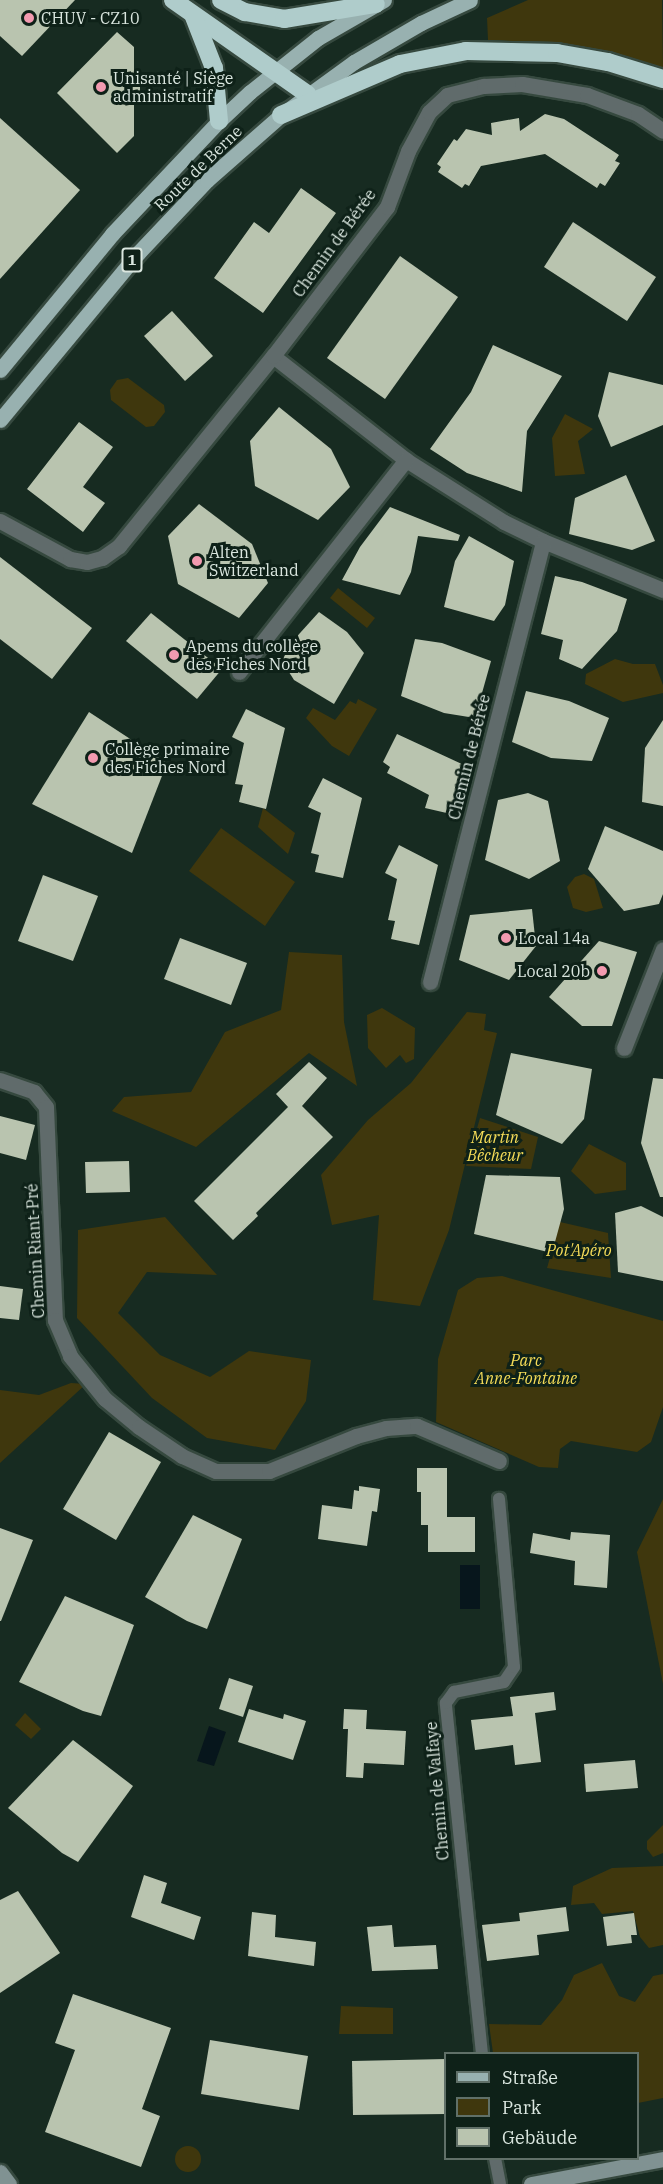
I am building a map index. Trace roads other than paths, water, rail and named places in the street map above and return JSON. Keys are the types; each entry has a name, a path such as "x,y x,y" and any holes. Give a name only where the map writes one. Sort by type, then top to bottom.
{"highway":[{"path":"173,0 194,17 307,94"},
{"path":"221,0 245,12 284,19 380,2"},
{"path":"194,17 214,68 219,121"},
{"path":"281,115 400,64 466,51 557,53 608,62 663,79"}],"main road":[{"name":"Route de Berne","path":"0,420 138,253 207,180 307,94 384,44 470,0"},
{"name":"Route de Berne","path":"0,370 112,234 219,121 318,38 380,2"},
{"path":"531,2184 663,2159"},
{"path":"0,2172 9,2184"}],"street":[{"name":"Chemin de Bérée","path":"0,521 70,559 87,562 102,558 119,546 273,356 387,207 408,151 429,112 447,95 484,86 522,84 587,95 638,114 663,131"},
{"path":"273,356 406,460 504,522 543,541 663,590"},
{"path":"239,672 406,460"},
{"name":"Chemin de Bérée","path":"430,982 543,541"},
{"path":"624,1048 663,949"},
{"name":"Chemin Riant-Pré","path":"0,1080 34,1092 46,1107 55,1320 70,1356 105,1399 139,1427 182,1456 216,1471 269,1471 356,1436 386,1428 417,1426 499,1461"}],"lane":[{"name":"Chemin de Valfaye","path":"482,2052 446,1704 454,1692 504,1682 514,1667 499,1499"},
{"path":"495,2160 500,2184"}],"place":[{"name":"CHUV - CZ10","path":"29,18"},
{"name":"Unisanté | Siège administratif","path":"101,87"},
{"name":"Alten Switzerland","path":"197,561"},
{"name":"Apems du collège des Fiches Nord","path":"174,655"},
{"name":"Collège primaire des Fiches Nord","path":"93,758"},
{"name":"Local 14a","path":"506,938"},
{"name":"Local 20b","path":"602,971"}],"park label":[{"name":"Martin Bêcheur","path":"495,1146"},
{"name":"Pot'Apéro","path":"579,1250"},
{"name":"Parc Anne-Fontaine","path":"526,1369"}]}
